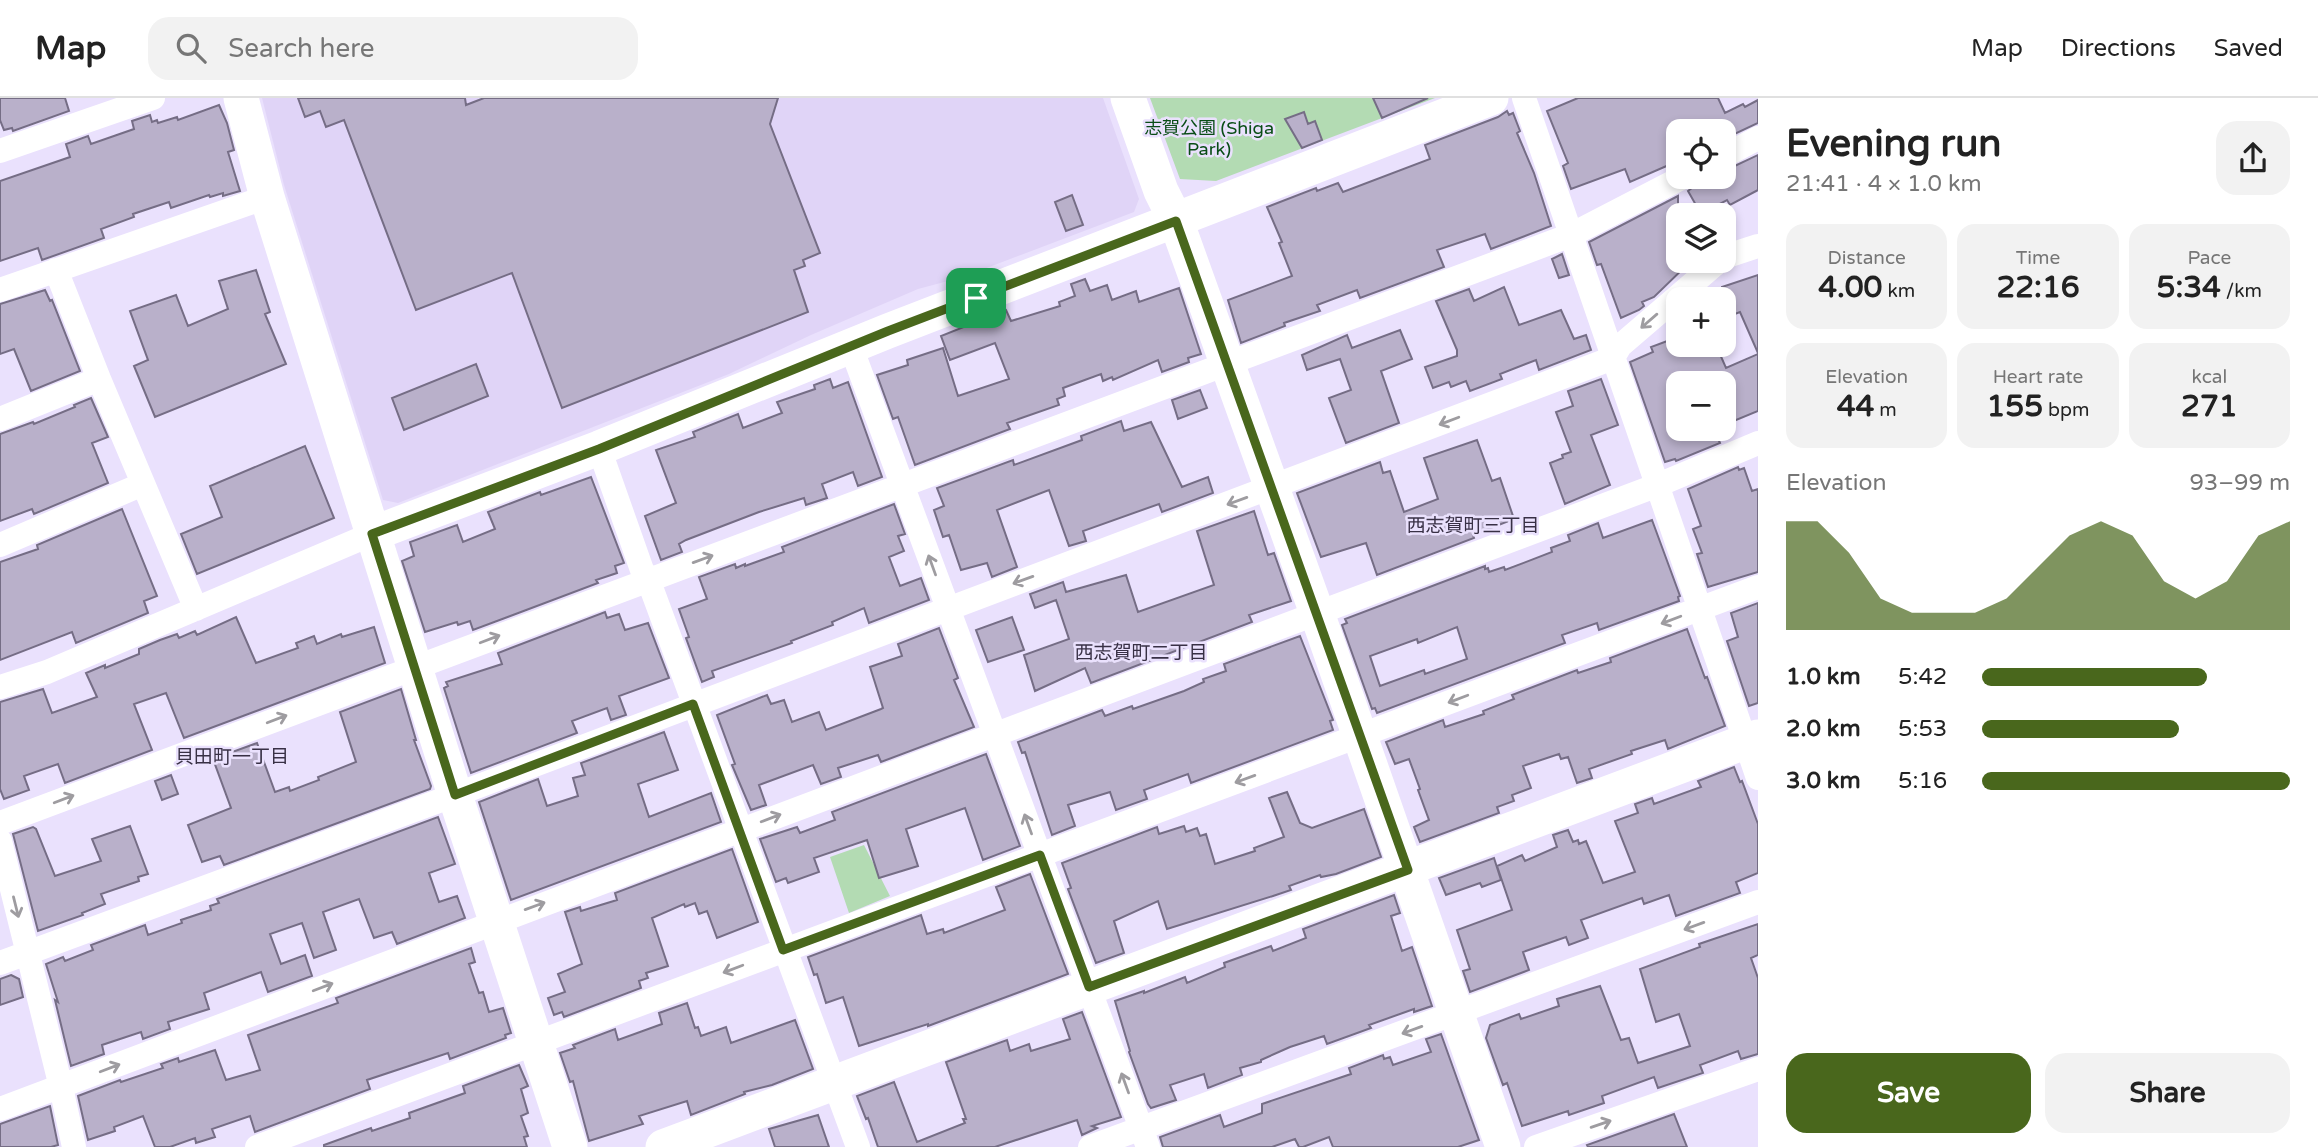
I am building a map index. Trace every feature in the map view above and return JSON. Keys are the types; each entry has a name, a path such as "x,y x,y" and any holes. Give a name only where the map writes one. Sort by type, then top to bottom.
{"street":[{"path":"0,151 153,98"},
{"path":"241,98 267,198 372,534 570,1147"},
{"path":"1128,98 1161,191 1176,221 1317,613 1503,1147"},
{"path":"0,687 47,672 372,534 599,449 851,347 1492,98"},
{"path":"1524,98 1700,609 1752,740 1758,778"},
{"path":"1736,150 1758,138"},
{"path":"0,823 1571,235 1666,186"},
{"path":"0,290 267,198"},
{"path":"1736,253 1758,246"},
{"path":"56,271 196,609"},
{"path":"0,963 455,795 1613,358 1620,345 1705,273"},
{"path":"851,347 1145,1138"},
{"path":"0,419 99,379"},
{"path":"0,1109 1658,485 1758,443"},
{"path":"599,449 858,1147"},
{"path":"0,545 142,484"},
{"path":"257,1147 1758,587"},
{"path":"663,1147 1752,740"},
{"path":"0,841 74,1147"},
{"path":"1090,1147 1145,1138 1458,1013 1758,902"},
{"path":"1536,1147 1758,1069"}],"shaded area":[{"path":"262,98 1103,98 1139,199 1134,212 963,277 918,289 729,374 398,503 383,500 284,185"}],"green space":[{"name":"志賀公園 (Shiga Park)","path":"1150,98 1435,98 1216,181 1180,179"},
{"path":"864,845 890,896 849,913 830,857"}],"building":[{"path":"0,98 65,98 69,111 13,131 12,128 4,130 0,120"},
{"path":"298,98 465,98 466,105 484,98 778,98 770,124 820,253 803,260 805,266 794,270 808,312 562,408 512,273 416,310 344,120 326,127 320,111 305,117"},
{"path":"1373,98 1428,98 1382,118"},
{"path":"1578,98 1718,98 1725,113 1758,100 1758,123 1736,133 1736,119 1666,119 1666,166 1630,182 1625,169 1571,189 1563,166 1568,163 1547,111"},
{"path":"219,105 234,150 228,152 240,191 223,196 223,193 210,197 209,195 171,208 169,202 133,214 134,217 101,229 104,238 42,260 38,248 0,261 0,181 70,157 66,144 88,136 91,144 134,129 132,121 150,115 152,122 157,120 158,123 177,117 178,120"},
{"path":"1507,111 1509,115 1513,113 1520,131 1517,133 1534,173 1551,226 1491,249 1485,234 1437,250 1444,267 1360,298 1357,290 1317,305 1320,311 1284,323 1285,326 1241,343 1228,300 1292,276 1279,243 1282,242 1267,207 1316,188 1317,191 1338,183 1343,192 1430,159 1425,145"},
{"path":"1304,112 1308,124 1315,121 1322,140 1302,148 1285,119"},
{"path":"1758,155 1758,190 1734,203 1727,200 1721,203 1695,203 1688,191 1691,189 1736,189 1736,165"},
{"path":"1072,195 1083,225 1066,231 1055,202"},
{"path":"1678,196 1678,203 1666,203 1666,273 1679,273 1654,297 1642,302 1644,306 1639,310 1621,318 1601,264 1597,265 1589,242"},
{"path":"1562,254 1569,275 1559,278 1552,259"},
{"path":"256,270 270,312 265,314 286,364 155,417 134,366 148,360 130,311 176,295 188,326 228,309 219,281"},
{"path":"1758,275 1758,353 1740,312 1736,314 1736,287 1722,287"},
{"path":"1085,279 1090,291 1107,285 1112,300 1136,291 1139,302 1179,288 1201,354 1188,358 1189,362 1162,372 1158,360 1113,380 1112,377 1103,381 1101,374 1063,388 1065,396 1057,399 1059,405 1007,423 1010,429 915,465 898,417 893,419 877,375 908,365 907,360 943,348 958,396 1009,379 995,343 950,360 941,336 1006,310 1011,321 1060,306 1059,302 1075,296 1071,284"},
{"path":"1504,287 1519,325 1561,310 1574,339 1586,335 1591,350 1539,370 1536,360 1500,374 1502,379 1470,391 1466,381 1451,387 1449,382 1433,388 1425,367 1457,356 1457,350 1436,301 1469,289 1474,301"},
{"path":"45,290 50,301 52,300 80,371 31,391 14,349 0,354 0,304"},
{"path":"1400,330 1412,359 1381,371 1399,423 1346,443 1329,398 1351,390 1340,359 1307,370 1302,355 1347,335 1352,348"},
{"path":"1666,341 1666,357 1721,357 1726,368 1758,354 1758,411 1736,420 1736,371 1666,371 1666,441 1720,443 1676,461 1665,462 1630,362 1653,352 1651,347"},
{"path":"476,364 488,396 404,430 392,398"},
{"path":"830,379 833,388 848,382 882,477 858,486 853,472 822,484 827,498 806,505 804,498 759,512 686,540 679,544 682,552 661,560 645,516 676,503 656,450 695,437 693,432 738,414 743,428 782,413 777,402 815,389 814,385"},
{"path":"1601,379 1618,425 1591,435 1610,485 1565,504 1550,463 1571,452 1556,412 1573,406 1568,391"},
{"path":"1200,390 1207,408 1178,419 1172,400"},
{"path":"91,398 108,437 92,443 108,483 34,514 32,509 0,521 0,434 33,422 34,424"},
{"path":"1121,421 1124,431 1151,422 1182,487 1208,477 1213,493 1162,512 1159,504 1083,531 1086,541 1069,546 1049,490 997,510 1017,567 992,577 987,563 961,570 949,535 943,537 934,510 944,506 937,488 1013,460 1014,465 1082,440 1081,436"},
{"path":"1477,440 1492,481 1500,478 1514,519 1473,535 1474,538 1377,575 1366,543 1321,557 1297,493 1380,462 1383,473 1390,471 1404,512 1438,499 1424,458"},
{"path":"305,446 334,518 197,574 181,534 222,517 210,486"},
{"path":"1738,467 1739,470 1744,468 1752,491 1758,489 1758,572 1708,587 1697,554 1702,553 1693,529 1701,526 1688,489"},
{"path":"591,477 624,563 615,566 617,573 596,580 598,583 473,630 470,621 458,625 457,622 425,632 402,561 414,556 410,542 457,525 463,542 495,529 488,512 540,492 541,495"},
{"path":"894,504 905,534 898,536 904,551 889,557 900,586 921,578 929,600 869,623 864,608 832,622 833,625 791,641 792,643 712,671 714,677 702,682 679,609 707,599 699,577 735,564 736,568 745,566 784,552 782,547"},
{"path":"122,509 157,596 144,601 148,613 76,643 72,632 0,660 0,562 38,549 37,545"},
{"path":"1254,511 1268,555 1274,553 1291,601 1249,615 1252,622 1091,683 1085,668 1035,691 1024,655 1069,639 1056,600 1035,608 1030,594 1063,582 1066,592 1126,575 1138,612 1214,585 1197,531"},
{"path":"1652,520 1680,596 1679,601 1599,630 1597,623 1562,635 1565,643 1377,713 1375,708 1372,709 1342,625 1347,623 1345,619 1485,566 1489,572 1504,567 1505,570 1552,552 1551,548 1570,541 1568,535 1598,523 1603,538","holes":["1457,627 1467,659 1425,674 1424,670 1380,686 1370,656 1417,639 1418,643"]},
{"path":"1758,603 1758,703 1749,706 1727,641 1738,637 1731,613"},
{"path":"605,612 607,618 619,614 625,630 648,623 669,678 619,696 626,715 611,720 607,708 572,721 577,733 471,773 444,688 448,686 446,682 502,664 498,653"},
{"path":"236,617 256,663 298,648 296,643 314,636 317,644 341,634 342,637 374,627 385,663 184,738 166,693 134,704 152,750 65,783 58,764 24,776 29,790 4,799 0,789 0,702 43,689 52,713 97,697 86,673 139,654 139,649 160,640 177,634 179,638 195,631 197,635"},
{"path":"1012,617 1024,650 988,662 976,630"},
{"path":"939,628 958,678 954,680 974,727 881,762 878,755 838,768 841,777 821,784 813,765 759,785 766,805 751,810 732,765 735,764 717,715 767,695 771,704 784,700 792,722 819,712 826,730 881,709 883,708 870,667 902,656 898,644"},
{"path":"1687,629 1725,726 1668,749 1665,740 1631,751 1632,754 1589,769 1592,778 1577,783 1568,757 1561,759 1559,754 1523,766 1531,788 1512,795 1514,801 1497,807 1499,813 1420,842 1414,827 1429,820 1418,790 1420,789 1409,759 1395,764 1386,742 1443,720 1445,727 1484,714 1483,711 1514,699 1512,695 1577,670 1578,673 1611,662 1610,658"},
{"path":"1300,636 1333,720 1330,721 1333,730 1191,783 1188,774 1144,790 1147,799 1116,810 1110,792 1068,805 1075,826 1052,835 1025,752 1022,753 1018,742 1102,710 1105,716 1184,691 1204,682 1203,679 1226,671 1224,664"},
{"path":"401,689 430,789 224,865 220,856 202,862 188,825 231,808 213,759 257,743 275,792 289,787 290,791 356,762 340,712"},
{"path":"664,732 678,770 638,784 649,817 711,793 721,822 511,900 479,802 538,779 547,806 578,796 573,778 585,775 581,763"},
{"path":"986,754 1020,846 983,860 965,808 906,829 918,866 879,878 867,840 814,858 819,872 788,883 786,878 776,882 760,839 797,827 800,833 835,820 832,812"},
{"path":"1734,767 1758,824 1758,873 1736,882 1740,893 1676,916 1669,895 1644,904 1642,898 1581,920 1588,938 1569,945 1566,937 1523,952 1529,970 1470,992 1463,971 1470,969 1457,930 1512,910 1497,866 1522,855 1525,861 1557,847 1553,835 1568,830 1573,842 1578,840 1579,844 1586,841 1603,883 1635,872 1615,821 1638,813 1635,804 1652,798 1654,804 1701,787 1698,781"},
{"path":"171,775 178,794 162,800 155,781"},
{"path":"1287,792 1300,823 1312,828 1364,809 1381,857 1336,874 1320,875 1289,886 1291,890 1167,929 1158,901 1114,921 1124,953 1096,963 1068,889 1071,888 1062,863 1157,827 1159,834 1184,826 1186,832 1197,828 1200,836 1206,834 1215,864 1255,851 1254,848 1284,837 1269,798"},
{"path":"438,817 455,864 429,873 439,902 457,896 465,918 397,944 392,932 374,938 359,899 323,912 336,950 314,958 302,923 270,934 281,964 305,955 312,976 268,992 261,972 204,993 209,1009 168,1022 170,1029 143,1039 141,1032 102,1045 104,1054 71,1066 55,1000 58,1002 46,964 63,957 65,961 93,950 91,945 145,925 148,935 182,923 181,920 211,910 210,906 219,903 217,899"},
{"path":"130,826 148,874 138,877 139,881 101,894 105,904 38,931 13,834 33,827 36,829 55,876 101,861 92,839"},
{"path":"732,849 758,922 717,938 707,911 699,914 695,903 685,907 684,904 652,918 668,966 646,973 648,978 639,981 641,988 564,1017 562,1012 554,1015 548,998 565,992 558,974 582,964 565,912 580,907 581,911 617,900 615,893"},
{"path":"1494,858 1501,880 1482,887 1480,883 1446,895 1439,878"},
{"path":"1030,874 1068,974 928,1026 859,1046 843,997 826,1003 817,974 814,975 808,957 921,915 927,934 943,929 944,933 1005,910 996,887"},
{"path":"1394,895 1400,913 1391,916 1402,951 1412,947 1432,1006 1414,1012 1414,1009 1369,1025 1371,1028 1327,1044 1324,1036 1290,1047 1261,1062 1240,1068 1242,1075 1208,1088 1204,1074 1170,1085 1176,1100 1151,1108 1129,1052 1115,1001 1185,977 1187,983 1225,967 1224,963 1271,946 1273,951 1306,938 1303,929"},
{"path":"1758,924 1758,955 1751,958 1758,978 1758,1054 1741,1059 1738,1051 1700,1065 1703,1073 1658,1088 1654,1077 1602,1096 1604,1103 1569,1115 1568,1111 1522,1126 1507,1083 1503,1085 1486,1038 1490,1025 1519,1014 1521,1019 1559,1006 1557,999 1600,986 1621,1040 1629,1038 1638,1063 1690,1046 1679,1014 1656,1022 1640,969 1700,947 1699,944"},
{"path":"471,948 475,962 469,964 479,993 483,992 489,1012 503,1008 511,1033 505,1035 506,1038 450,1059 448,1053 367,1080 370,1089 255,1132 250,1116 212,1129 215,1137 196,1143 195,1138 170,1147 155,1147 143,1116 114,1127 115,1131 88,1140 78,1096 163,1068 161,1064 178,1058 179,1062 215,1050 226,1080 260,1070 248,1035 338,1003 336,998"},
{"path":"11,975 19,979 23,997 0,1005 0,979"},
{"path":"687,1003 695,1028 698,1027 701,1036 726,1027 731,1043 795,1020 813,1069 772,1085 744,1092 745,1094 691,1115 687,1101 639,1116 643,1124 589,1141 573,1081 570,1082 560,1053 575,1048 573,1045 615,1029 618,1040 662,1024 659,1013"},
{"path":"1082,1012 1121,1117 1092,1126 1097,1128 1082,1135 1077,1120 995,1147 878,1147 857,1096 894,1082 917,1142 965,1123 963,1119 966,1119 946,1062 1007,1040 1010,1051 1029,1044 1031,1051 1070,1039 1063,1019"},
{"path":"1441,1034 1479,1140 1458,1147 1333,1147 1329,1137 1303,1147 1299,1147 1295,1139 1272,1147 1163,1147 1160,1137 1220,1115 1224,1127 1262,1113 1262,1104 1351,1074 1349,1068 1383,1055 1384,1059 1390,1057 1393,1065 1431,1052 1426,1039"},
{"path":"519,1065 528,1086 521,1089 528,1113 521,1116 528,1136 524,1137 527,1147 324,1147 371,1128 372,1131 410,1118 409,1113 465,1093 463,1086"},
{"path":"50,1106 58,1145 0,1147 0,1124"},
{"path":"1674,1114 1687,1147 1587,1145"},
{"path":"818,1115 829,1147 775,1147 769,1129"}],"district":[{"name":"西志賀町三丁目","path":"1473,525"},
{"name":"西志賀町二丁目","path":"1141,652"},
{"name":"貝田町一丁目","path":"232,756"}],"route":[{"path":"1176,221 1408,870 1089,987 1040,855 783,950 693,704 455,795 372,534 599,449 976,298 1176,221"}]}
